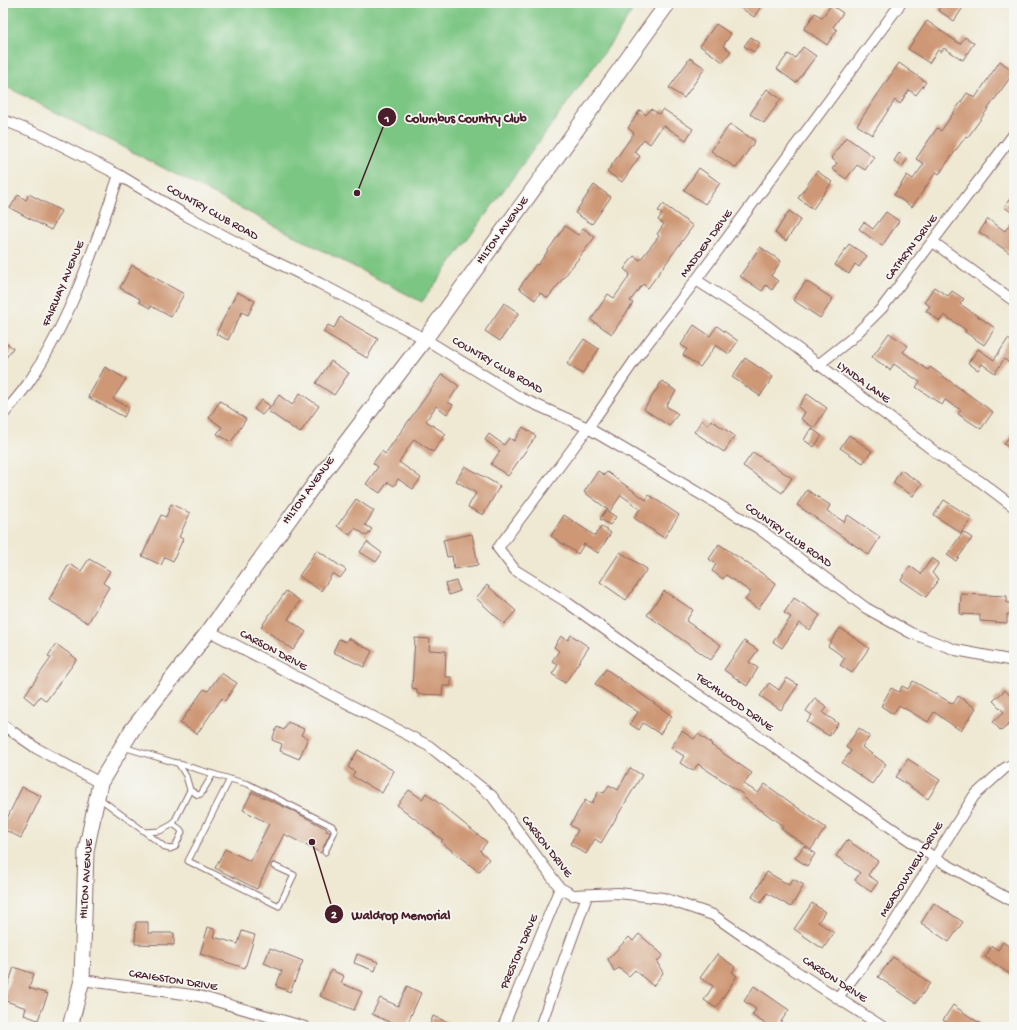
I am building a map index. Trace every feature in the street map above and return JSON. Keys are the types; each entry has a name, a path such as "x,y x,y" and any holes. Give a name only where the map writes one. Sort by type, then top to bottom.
{"street":[{"name":"HILTON AVENUE","path":"70,1027 82,980 86,851 99,790 122,746 132,730 209,631 313,486 425,339 668,3"},
{"name":"MADDEN DRIVE","path":"534,500 588,428 637,357 696,280 901,3"},
{"name":"COUNTRY CLUB ROAD","path":"3,120 43,136 119,175 220,233 425,339 521,398 588,428 758,528 866,608 911,633 956,650 1014,661"},
{"name":"CATHRYN DRIVE","path":"818,365 851,339 882,308 1014,134"},
{"name":"FAIRWAY AVENUE","path":"3,415 31,380 64,323 87,270 119,175"},
{"path":"933,242 1014,301"},
{"name":"LYNDA LANE","path":"696,280 765,324 942,457 981,482 1014,507"},
{"name":"TECHWOOD DRIVE","path":"534,500 498,548 515,570 565,601 644,658 934,858 1014,902"},
{"name":"CARSON DRIVE","path":"209,631 429,746 492,796 560,888 573,895 587,896 618,893 663,898 713,915 766,952 883,1027"},
{"path":"3,725 99,790"},
{"name":"MEADOWVIEW DRIVE","path":"838,997 885,937 974,796 1005,768 1014,764"},
{"name":"PRESTON DRIVE","path":"506,1026 560,888"},
{"path":"540,1027 587,896"},
{"name":"CRAIGSTON DRIVE","path":"82,980 199,996 305,1027"}],"lane":[{"path":"122,746 248,784 332,826 335,831 324,852"},
{"path":"145,832 160,831 173,824 190,790 186,776 178,763"},
{"path":"190,790 201,794 213,774"},
{"path":"230,779 188,861 279,906 294,876 274,866"},
{"path":"99,790 145,832 166,848 170,849 175,847 182,832 180,828 173,824"}],"green space":[{"path":"3,3 637,3 614,39 422,302 3,85"}],"building":[{"path":"734,3 763,3 754,17"},
{"path":"942,3 966,3 954,21 938,10"},
{"path":"831,5 843,13 833,27 837,30 827,45 804,29 815,13 822,18"},
{"path":"927,21 960,44 965,37 974,43 963,60 944,48 941,52 938,50 929,63 908,49"},
{"path":"716,24 731,34 723,46 731,51 723,62 700,46"},
{"path":"751,37 760,43 754,52 744,46"},
{"path":"803,47 816,56 796,83 777,69 788,54 795,58"},
{"path":"690,58 705,68 684,98 669,88"},
{"path":"1000,61 1014,72 968,137 966,136 939,174 936,172 912,207 894,195 907,175 913,179 924,164 916,159 937,128 941,131 967,93 975,98"},
{"path":"899,63 926,82 916,95 909,90 900,104 895,100 872,135 857,125"},
{"path":"767,89 781,99 764,123 750,114"},
{"path":"651,109 659,114 663,109 693,129 686,140 663,125 650,144 644,139 634,152 640,156 622,182 607,172 634,133 628,128 640,110 646,115"},
{"path":"730,124 755,141 736,168 711,151"},
{"path":"846,137 874,157 865,170 857,165 846,179 832,169 837,163 831,158"},
{"path":"899,153 907,159 902,167 894,161"},
{"path":"699,168 720,183 705,204 684,190"},
{"path":"817,171 832,182 813,209 798,198"},
{"path":"594,185 611,197 592,224 575,213"},
{"path":"1014,193 1014,214 1004,207"},
{"path":"29,194 61,211 51,230 10,208 18,195 26,200"},
{"path":"663,204 693,226 648,288 643,284 630,301 633,303 612,334 591,320 608,294 614,298 626,281 630,274 624,269 634,256 640,260 659,236 657,234 664,224 658,220 662,214 658,211"},
{"path":"789,211 801,219 786,241 775,233"},
{"path":"886,212 899,221 882,246 859,229 864,222 873,229"},
{"path":"1014,218 1014,247 1010,253 979,232 988,219 1005,231"},
{"path":"565,226 578,235 583,228 595,237 548,298 540,293 535,300 519,288 536,264 538,265"},
{"path":"849,244 867,256 859,267 855,264 849,274 835,265"},
{"path":"760,247 781,261 771,276 778,281 772,290 766,285 762,291 740,276"},
{"path":"132,265 184,294 171,317 151,306 150,308 139,302 140,299 120,288"},
{"path":"806,281 833,299 820,318 793,300"},
{"path":"934,287 948,296 952,291 964,299 960,304 995,328 984,345 944,315 940,321 926,311 930,306 924,302"},
{"path":"237,292 255,301 248,315 242,312 228,340 216,334"},
{"path":"504,303 519,313 500,341 485,331"},
{"path":"340,317 378,339 367,358 323,332 328,325 334,328"},
{"path":"694,325 710,336 717,326 738,341 729,354 716,345 700,367 683,355 687,349 681,345"},
{"path":"889,333 908,346 903,352 928,370 930,367 993,412 981,429 958,414 961,410 945,400 942,405 916,387 920,382 894,364 890,370 872,357"},
{"path":"584,339 599,349 582,374 567,364"},
{"path":"1008,339 1014,343 1014,366 1004,359 995,373 982,364 978,370 968,363 978,349 994,360"},
{"path":"3,341 13,348 3,362"},
{"path":"745,358 773,377 760,396 732,377"},
{"path":"331,361 349,373 334,395 316,383"},
{"path":"105,367 126,379 113,399 129,407 124,417 88,397"},
{"path":"442,374 459,386 448,402 453,405 447,414 436,406 426,421 446,434 433,452 414,439 399,462 421,478 413,489 398,479 394,486 388,482 380,493 366,484 378,467 373,463 382,451 385,454"},
{"path":"662,381 676,391 666,406 678,414 669,426 644,409"},
{"path":"300,393 319,406 300,433 268,411 279,395 292,405"},
{"path":"807,394 827,408 814,428 801,419 805,412 798,407"},
{"path":"262,400 270,406 262,415 254,409"},
{"path":"220,401 246,419 231,442 217,434 222,427 209,418"},
{"path":"702,420 708,425 711,420 735,436 724,452 694,432"},
{"path":"523,427 536,436 508,476 491,464 500,451 485,440 489,434 504,445 509,438 514,441"},
{"path":"811,428 822,436 814,447 804,440"},
{"path":"1014,430 1014,451 1004,444"},
{"path":"849,435 872,451 863,463 840,448"},
{"path":"753,452 792,478 782,493 743,466"},
{"path":"465,466 500,486 483,515 468,507 476,493 456,481"},
{"path":"901,470 922,484 913,496 893,483"},
{"path":"598,471 604,475 607,472 646,500 649,495 679,515 664,538 634,518 640,509 621,495 610,511 584,492"},
{"path":"807,490 830,505 827,511 844,522 848,515 880,537 869,555 797,505"},
{"path":"356,499 374,511 365,525 372,529 367,536 355,528 350,535 337,526"},
{"path":"944,500 972,518 961,533 934,515"},
{"path":"171,504 190,513 179,537 183,539 173,561 165,557 161,565 142,556 161,515 166,517"},
{"path":"606,510 616,517 610,525 600,519"},
{"path":"564,515 595,536 601,526 611,533 598,553 584,544 578,554 551,536"},
{"path":"963,532 972,538 956,561 947,555"},
{"path":"472,534 478,565 454,569 452,556 447,557 443,540"},
{"path":"367,542 382,553 376,562 360,552"},
{"path":"719,544 776,583 758,609 745,600 751,592 726,575 723,579 712,571 716,564 709,559"},
{"path":"317,550 346,570 340,578 333,573 321,591 299,576"},
{"path":"620,552 647,569 626,600 600,582"},
{"path":"932,558 939,563 932,573 939,579 926,597 901,580 910,566 921,574"},
{"path":"89,559 110,571 103,583 109,587 88,623 49,600 69,564 81,571"},
{"path":"456,581 460,591 449,595 445,584"},
{"path":"487,585 516,611 504,624 476,598"},
{"path":"286,591 300,601 288,619 306,632 293,650 261,627"},
{"path":"664,591 693,610 686,621 721,645 711,660 647,615"},
{"path":"961,594 1007,596 1007,603 1014,603 1014,614 1007,614 1007,623 980,621 980,615 960,614"},
{"path":"794,598 820,615 810,630 799,623 782,648 773,642 791,617 784,613"},
{"path":"840,628 869,648 852,673 840,665 845,658 828,646"},
{"path":"571,635 589,647 565,683 552,674 558,665 552,661 559,651 554,647 561,636 568,640"},
{"path":"348,638 372,651 364,667 333,652 339,639 346,642"},
{"path":"415,638 430,639 429,650 446,651 445,677 451,677 451,686 443,686 442,695 417,694 417,689 412,688"},
{"path":"744,641 758,650 749,662 758,668 747,686 724,670"},
{"path":"56,644 77,659 46,701 40,696 34,704 24,696 51,658 48,656"},
{"path":"606,669 672,716 660,734 643,723 639,730 630,724 638,712 595,684"},
{"path":"221,673 237,683 225,701 222,698 197,734 180,723 204,689 208,691"},
{"path":"787,678 798,685 781,710 760,696 769,683 779,690"},
{"path":"913,681 953,704 958,696 976,708 961,731 934,712 928,722 899,705 893,714 881,706 891,688 899,692 902,686 908,689"},
{"path":"1005,690 1014,700 1014,720 1001,731 993,722 1004,712 993,701"},
{"path":"815,698 827,707 823,713 838,723 829,736 807,722 812,715 806,711"},
{"path":"288,722 304,729 301,735 308,738 299,759 280,751 282,744 272,740 277,727 284,730"},
{"path":"859,728 870,736 862,747 886,764 872,784 842,763 851,751 846,747"},
{"path":"682,731 694,739 698,734 712,744 711,745 752,773 744,784 758,793 765,784 826,828 811,849 781,829 783,826 743,797 744,795 698,764 693,771 680,763 684,756 671,748"},
{"path":"358,750 394,771 382,793 352,776 355,772 348,767"},
{"path":"908,759 940,780 928,799 896,777"},
{"path":"630,768 642,775 601,843 595,839 586,854 570,844 578,830 570,825 585,800 591,804 599,791 604,793 609,785 618,790"},
{"path":"22,787 41,796 21,838 3,829 3,827"},
{"path":"409,790 422,799 426,793 487,842 480,851 489,859 479,872 441,842 443,840 397,805"},
{"path":"252,792 295,812 330,832 321,853 284,834 257,889 215,868 225,849 250,861 269,824 243,810"},
{"path":"847,840 878,861 868,875 878,882 871,892 855,880 860,873 836,856"},
{"path":"804,846 815,854 807,866 795,858"},
{"path":"767,872 789,885 793,879 804,885 791,907 767,893 761,903 752,897"},
{"path":"812,903 825,912 818,922 834,933 823,949 794,929"},
{"path":"934,903 963,922 949,942 921,923"},
{"path":"136,922 148,922 148,933 174,933 174,945 135,944"},
{"path":"208,927 216,930 214,937 238,944 242,931 255,935 245,968 200,954"},
{"path":"639,934 663,955 657,962 663,973 653,986 635,970 629,976 619,968 614,971 608,959 629,937 633,941"},
{"path":"1003,942 1014,950 1014,977 985,957 992,946 998,950"},
{"path":"270,948 303,961 290,992 276,986 282,971 264,963"},
{"path":"357,954 378,962 375,971 354,963"},
{"path":"717,954 735,967 732,972 737,976 716,1008 704,1000 713,986 700,978"},
{"path":"893,957 930,983 916,1003 878,977"},
{"path":"14,967 34,974 29,988 48,994 38,1020 24,1015 26,1008 3,1000"},
{"path":"331,970 344,976 341,983 362,992 354,1010 320,996"},
{"path":"407,986 421,993 406,1027 400,1027 372,1014 380,998 398,1006"},
{"path":"754,986 789,1010 777,1027 770,1027 752,1015 756,1009 744,1001"},
{"path":"953,1005 985,1027 953,1027 943,1020"},
{"path":"433,1016 459,1027 429,1027"}],"place":[{"name":"Columbus Country Club","path":"357,193"},
{"name":"Waldrop Memorial","path":"312,842"}]}
